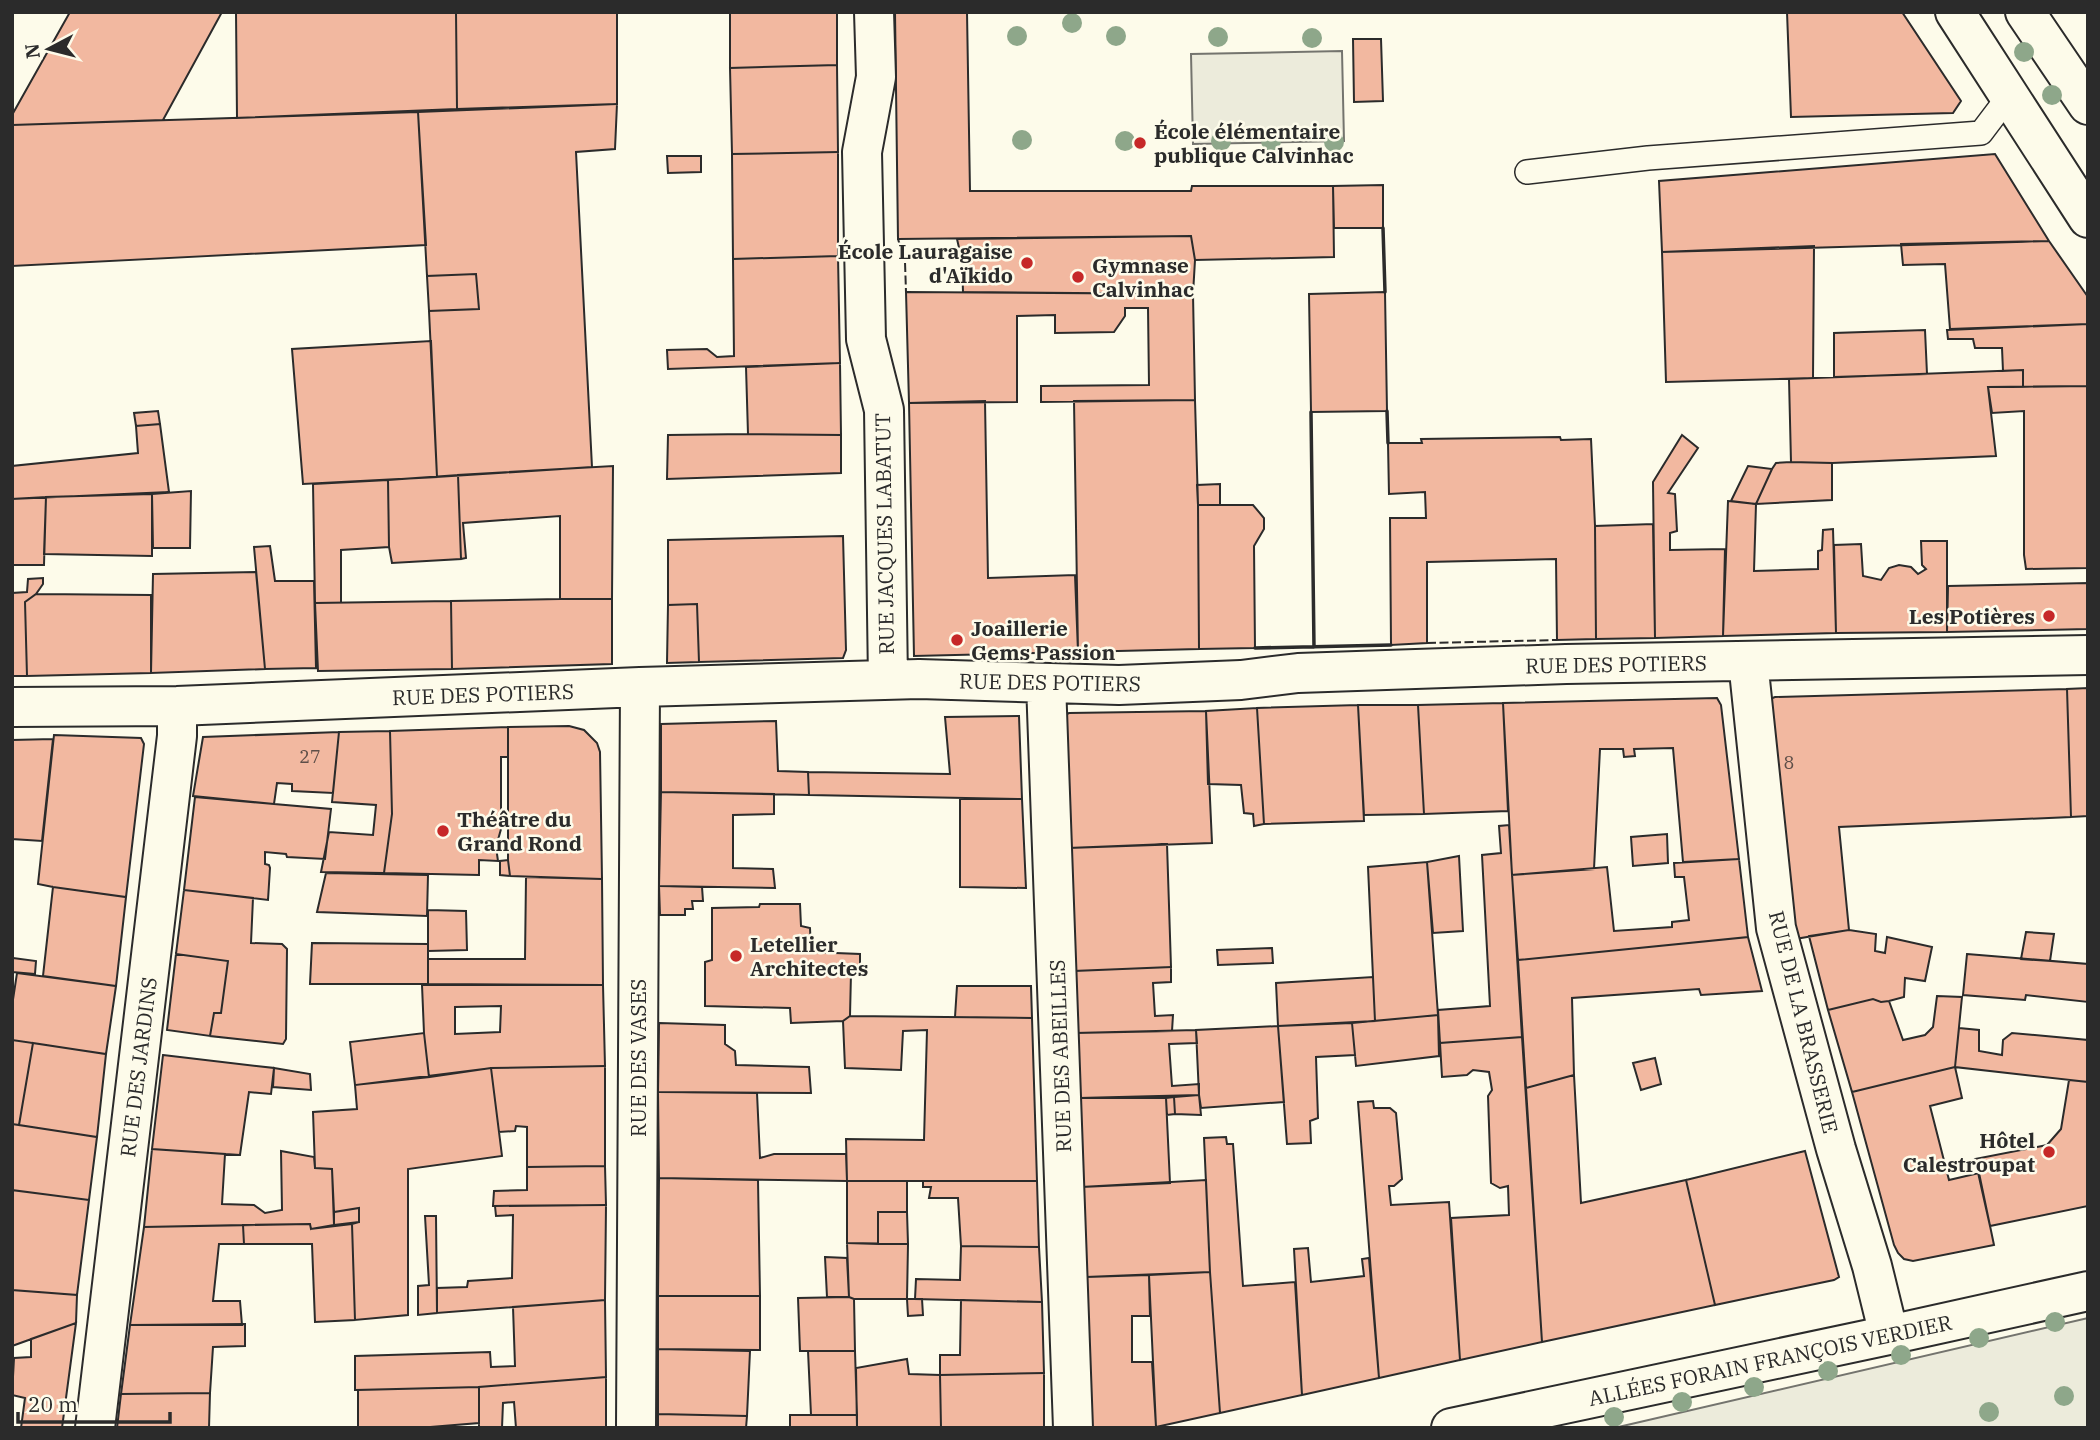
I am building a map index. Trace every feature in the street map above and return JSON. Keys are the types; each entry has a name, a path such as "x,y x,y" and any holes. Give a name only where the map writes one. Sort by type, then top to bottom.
{"street":[{"name":"RUE JACQUES LABATUT","path":"874,12 876,77 862,152 866,339 884,410 888,680"},
{"path":"1955,12 2088,218"},
{"path":"2025,12 2088,105"},
{"name":"RUE DES POTIERS","path":"12,707 177,706 888,680 1119,685 1241,680 1311,673 2088,655"},
{"name":"RUE DE LA BRASSERIE","path":"1748,661 1776,928 1889,1335"},
{"name":"RUE DES ABEILLES","path":"1046,683 1073,1428"},
{"name":"RUE DES VASES","path":"636,1428 640,688"},
{"name":"RUE DES JARDINS","path":"95,1428 177,736 177,706"},
{"name":"ALLÉES FORAIN FRANÇOIS VERDIER","path":"1451,1428 2088,1291"}],"lane":[{"path":"1527,172 1648,158 1981,133 2009,96"}],"shaded area":[{"path":"1342,51 1344,141 1193,144 1191,54"},
{"path":"2088,1318 2088,1428 1614,1428"}],"building":[{"path":"70,12 222,12 163,120 12,125 12,115"},
{"path":"236,12 456,12 457,109 237,118"},
{"path":"456,12 617,12 617,104 457,109"},
{"path":"730,12 837,12 837,65 730,68"},
{"path":"895,12 967,12 970,191 1191,191 1192,186 1333,186 1334,257 1195,260 1191,236 898,239"},
{"path":"1787,12 1902,12 1961,101 1953,113 1791,117"},
{"path":"1353,39 1381,39 1383,101 1354,102"},
{"path":"837,65 838,152 732,154 730,68"},
{"path":"617,104 615,149 576,152 592,467 437,477 429,311 479,309 476,274 427,276 418,112"},
{"path":"418,112 426,245 12,266 12,125"},
{"path":"838,152 838,256 733,259 732,154"},
{"path":"1995,154 2049,241 1662,252 1659,181"},
{"path":"667,156 701,156 701,172 668,173"},
{"path":"1383,185 1383,228 1334,228 1333,186"},
{"name":"Gymnase Calvinhac","path":"1191,236 1195,260 1193,294 963,292 962,261 957,239"},
{"path":"2049,241 2088,297 2088,324 1950,329 1945,264 1903,265 1901,244"},
{"path":"1814,246 1813,378 1666,382 1662,252"},
{"path":"838,256 840,363 668,369 667,350 707,349 717,357 734,356 733,259"},
{"path":"476,274 479,309 429,311 427,276"},
{"path":"906,292 1193,294 1195,400 1041,402 1041,386 1149,385 1148,308 1125,308 1125,316 1114,332 1055,333 1055,315 1017,316 1017,402 909,403"},
{"path":"1385,292 1387,411 1311,412 1309,294"},
{"path":"2088,324 2088,386 2023,387 2023,370 2003,371 2002,348 1975,348 1973,339 1948,339 1947,330"},
{"path":"1925,330 1927,374 1834,377 1834,333"},
{"path":"431,341 437,477 303,484 292,349"},
{"path":"840,363 841,435 748,434 746,367"},
{"path":"2023,370 2023,387 1988,387 1996,456 1832,463 1791,462 1789,379"},
{"path":"2088,386 2088,568 2026,569 2024,411 1992,413 1988,387"},
{"path":"1195,400 1199,649 1078,652 1074,401"},
{"path":"985,401 988,578 1075,575 1078,652 914,656 909,403"},
{"path":"158,411 160,424 136,426 134,413"},
{"path":"160,424 169,492 12,499 12,466 138,453 136,426"},
{"path":"668,435 841,435 841,473 667,479"},
{"path":"1682,435 1698,448 1668,493 1675,494 1677,531 1670,533 1670,550 1725,549 1723,636 1655,638 1653,482"},
{"path":"1560,437 1561,440 1591,439 1596,639 1557,640 1556,559 1427,562 1427,643 1391,645 1390,518 1426,518 1425,492 1389,494 1388,443 1422,443 1421,439"},
{"path":"1776,463 1832,463 1832,500 1756,504"},
{"path":"613,466 612,599 560,599 560,516 463,523 466,558 461,559 458,475"},
{"path":"1748,466 1772,469 1756,504 1731,501"},
{"path":"458,475 461,559 392,563 389,547 388,480"},
{"path":"388,480 389,547 341,550 341,603 315,603 313,484"},
{"path":"1220,484 1220,505 1198,505 1197,485"},
{"path":"191,491 190,548 153,548 152,494"},
{"path":"152,494 152,556 44,554 46,497"},
{"path":"46,497 44,565 12,565 12,499"},
{"path":"1728,501 1756,504 1754,571 1818,569 1818,551 1822,550 1823,530 1833,529 1836,633 1723,636"},
{"path":"1198,505 1253,505 1264,518 1264,529 1254,546 1255,648 1199,649"},
{"path":"1653,524 1655,638 1596,639 1595,526"},
{"path":"843,536 846,650 843,658 699,662 697,604 668,605 668,540"},
{"path":"1921,541 1947,541 1947,632 1836,633 1834,545 1861,544 1863,576 1881,580 1889,568 1899,565 1911,567 1918,574 1926,569 1922,565"},
{"path":"270,546 275,581 314,581 316,668 265,669 254,547"},
{"path":"256,572 265,669 151,673 153,574"},
{"path":"43,578 43,584 36,594 25,602 27,676 12,676 12,593 27,592 28,579"},
{"path":"2088,583 2088,629 1947,632 1948,586"},
{"path":"36,594 151,595 151,673 27,676 25,602"},
{"path":"612,599 612,664 452,669 451,601"},
{"path":"451,601 452,669 318,671 315,603"},
{"path":"697,604 699,662 667,663 668,605"},
{"path":"2088,688 2088,816 2071,817 2067,689"},
{"path":"2067,689 2071,817 1839,827 1849,930 1795,939 1770,699"},
{"path":"1717,698 1721,705 1739,859 1683,862 1673,748 1634,749 1635,756 1624,757 1623,749 1600,749 1594,869 1512,875 1503,703"},
{"path":"1503,703 1508,811 1424,814 1418,705"},
{"path":"1358,705 1418,705 1424,814 1364,815"},
{"path":"1358,705 1364,821 1264,824 1257,708"},
{"path":"1257,708 1264,824 1254,826 1253,814 1244,813 1241,785 1208,784 1206,711"},
{"path":"1206,711 1212,843 1069,848 1065,715"},
{"path":"1019,716 1022,799 809,795 808,772 950,774 945,717"},
{"path":"776,721 778,771 808,772 809,795 661,792 661,724"},
{"path":"569,726 584,730 597,743 600,752 602,879 510,876 508,727"},
{"path":"508,727 508,757 501,757 501,829 496,847 498,861 479,860 479,875 384,873 392,814 390,731"},
{"path":"390,731 392,814 384,873 321,872 329,832 373,835 376,805 332,802 339,732"},
{"path":"339,732 333,793 292,791 292,784 277,783 274,804 193,796 203,737"},
{"path":"54,735 141,738 144,744 126,897 38,884"},
{"path":"53,739 42,841 12,839 12,740"},
{"path":"661,792 774,794 774,814 733,815 733,868 773,869 775,888 659,886"},
{"path":"195,797 331,809 325,859 287,857 286,854 265,852 265,864 270,868 268,900 184,890"},
{"path":"960,799 1022,799 1026,888 960,887"},
{"path":"1509,825 1522,1037 1440,1043 1438,1010 1490,1006 1482,855 1501,853 1499,826"},
{"path":"1667,834 1668,863 1633,866 1631,837"},
{"path":"1167,844 1171,967 1074,971 1069,848"},
{"path":"1459,856 1463,931 1433,933 1427,862"},
{"path":"1739,859 1748,937 1518,960 1512,875 1607,867 1614,931 1672,927 1672,922 1689,920 1684,877 1675,877 1674,863"},
{"path":"508,860 510,876 500,875 500,861"},
{"path":"1427,862 1438,1015 1375,1021 1368,867"},
{"path":"326,873 428,875 427,916 317,912"},
{"path":"526,877 602,879 603,985 428,984 428,959 525,959"},
{"path":"659,886 702,887 703,901 692,901 693,909 685,909 685,915 660,915"},
{"path":"53,887 126,897 116,986 43,976"},
{"path":"184,890 253,898 251,943 282,944 287,949 286,1039 283,1044 210,1036 214,1013 221,1013 228,961 176,954"},
{"path":"760,904 800,904 801,926 810,928 811,952 860,954 860,973 851,973 850,1016 843,1021 791,1023 790,1008 705,1006 705,962 712,960 712,908 759,907"},
{"path":"428,910 466,911 467,950 428,951"},
{"path":"1849,930 1876,934 1875,951 1885,953 1887,937 1932,947 1925,981 1905,978 1904,997 1881,1002 1873,999 1828,1010 1809,936"},
{"path":"2026,932 2054,934 2050,961 2021,959"},
{"path":"1748,937 1762,991 1701,995 1699,989 1572,998 1574,1075 1526,1088 1518,960"},
{"path":"312,943 428,944 428,984 310,984"},
{"path":"1272,948 1273,963 1218,965 1217,950"},
{"path":"176,954 228,961 221,1013 214,1013 210,1036 167,1030"},
{"path":"1967,954 2088,964 2088,1002 2026,995 2025,1000 1963,995"},
{"path":"13,958 36,961 35,974 12,972"},
{"path":"1171,967 1171,982 1153,983 1155,1016 1173,1015 1172,1031 1076,1033 1074,971"},
{"path":"17,973 116,986 106,1054 12,1040 12,1006"},
{"path":"1373,977 1375,1021 1278,1026 1276,983"},
{"path":"422,985 603,985 605,1066 491,1068 429,1077","holes":["501,1006 500,1032 455,1034 455,1007"]},
{"path":"957,986 1031,986 1032,1018 955,1017"},
{"path":"1937,996 1962,997 1955,1067 1852,1092 1828,1010 1873,999 1889,1001 1903,1040 1925,1035 1933,1027"},
{"path":"1438,1015 1439,1056 1356,1066 1352,1023"},
{"path":"850,1016 1032,1018 1037,1181 847,1181 846,1139 924,1140 927,1030 903,1031 901,1070 845,1068 843,1021"},
{"path":"659,1023 725,1025 725,1044 735,1051 736,1065 809,1067 811,1093 658,1092"},
{"path":"1352,1023 1355,1055 1316,1057 1318,1118 1310,1121 1311,1143 1287,1144 1278,1026"},
{"path":"1278,1026 1284,1102 1201,1108 1196,1030"},
{"path":"1959,1028 1979,1030 1979,1051 2002,1055 2003,1040 2012,1033 2088,1040 2088,1082 1955,1067"},
{"path":"1196,1030 1197,1043 1169,1044 1172,1086 1199,1084 1199,1095 1079,1098 1076,1033"},
{"path":"424,1033 429,1077 355,1085 350,1042"},
{"path":"1522,1037 1542,1342 1460,1360 1451,1218 1509,1215 1508,1186 1500,1188 1491,1183 1488,1096 1492,1090 1489,1072 1473,1070 1467,1075 1442,1077 1440,1043"},
{"path":"12,1040 33,1043 19,1125 12,1124"},
{"path":"33,1043 106,1054 97,1137 19,1125"},
{"path":"163,1055 274,1068 271,1094 249,1092 240,1155 152,1149"},
{"path":"1655,1058 1661,1084 1641,1090 1633,1063"},
{"path":"605,1066 605,1166 527,1167 527,1127 516,1126 515,1131 499,1132 491,1068"},
{"path":"1955,1067 1962,1098 1930,1106 1949,1180 1979,1173 1994,1245 1913,1261 1904,1259 1894,1245 1852,1092"},
{"path":"274,1068 310,1074 311,1090 273,1087"},
{"path":"491,1068 502,1156 408,1169 408,1315 355,1320 352,1224 359,1222 359,1208 334,1212 332,1169 315,1168 313,1112 357,1109 355,1085"},
{"path":"1574,1075 1581,1203 1686,1180 1715,1305 1542,1342 1526,1088"},
{"name":"Hôtel Calestroupat","path":"2069,1080 2088,1082 2088,1206 1990,1226 1975,1159 2047,1145 2061,1129"},
{"path":"658,1092 757,1093 760,1158 774,1154 846,1154 847,1181 659,1178"},
{"path":"1199,1095 1201,1115 1175,1114 1174,1097"},
{"path":"1174,1097 1175,1114 1167,1115 1166,1098"},
{"path":"1079,1098 1166,1098 1170,1183 1082,1187"},
{"path":"1373,1101 1374,1108 1390,1108 1396,1113 1402,1179 1394,1186 1389,1186 1391,1205 1449,1202 1460,1360 1379,1378 1358,1102"},
{"path":"12,1124 97,1137 89,1200 12,1190"},
{"path":"1226,1137 1227,1144 1233,1144 1243,1286 1295,1282 1302,1395 1220,1413 1204,1138"},
{"path":"152,1149 225,1154 222,1204 254,1205 265,1213 282,1210 281,1151 314,1157 315,1168 332,1169 334,1225 311,1229 310,1224 144,1227"},
{"path":"1805,1151 1839,1277 1715,1305 1686,1180"},
{"path":"605,1166 606,1205 493,1206 494,1191 527,1190 527,1167"},
{"path":"659,1178 758,1180 760,1296 658,1296"},
{"path":"1206,1180 1210,1272 1086,1277 1082,1187"},
{"path":"847,1181 907,1181 907,1212 878,1212 878,1244 847,1243"},
{"path":"923,1181 1037,1181 1039,1247 961,1246 958,1198 929,1198 931,1187 923,1187"},
{"path":"12,1190 89,1200 77,1295 12,1290"},
{"path":"606,1205 605,1300 437,1313 437,1288 467,1287 468,1281 512,1278 513,1215 496,1216 495,1206"},
{"path":"359,1208 359,1222 334,1225 334,1212"},
{"path":"878,1212 907,1212 908,1244 878,1244"},
{"path":"425,1216 436,1216 437,1313 418,1315 418,1286 429,1285"},
{"path":"310,1224 311,1229 352,1224 355,1320 315,1322 312,1244 244,1244 243,1225"},
{"path":"243,1225 244,1244 219,1244 213,1301 240,1301 242,1325 130,1325 144,1227"},
{"path":"847,1243 908,1244 907,1299 849,1297"},
{"path":"961,1246 1039,1247 1042,1302 915,1299 916,1279 960,1280"},
{"path":"1308,1248 1311,1282 1364,1276 1362,1259 1369,1258 1379,1378 1302,1395 1294,1249"},
{"path":"825,1257 847,1258 849,1297 827,1297"},
{"path":"1210,1272 1220,1413 1156,1427 1149,1275"},
{"path":"1149,1275 1150,1316 1132,1316 1132,1362 1152,1362 1156,1427 1092,1428 1086,1277"},
{"path":"12,1290 77,1295 76,1323 12,1346"},
{"path":"658,1296 760,1296 760,1350 658,1349"},
{"path":"798,1298 854,1299 855,1351 800,1351"},
{"path":"907,1299 922,1299 923,1315 908,1316"},
{"path":"605,1300 606,1377 479,1387 355,1390 355,1356 490,1352 491,1367 515,1366 513,1307"},
{"path":"961,1300 1042,1302 1044,1373 940,1375 940,1355 960,1355"},
{"path":"76,1323 62,1428 21,1428 25,1398 12,1395 14,1358 31,1357 31,1339"},
{"path":"245,1324 245,1346 213,1347 210,1393 121,1394 130,1325"},
{"path":"658,1349 750,1351 747,1416 658,1414"},
{"path":"808,1351 855,1351 857,1415 811,1415"},
{"path":"907,1359 909,1374 940,1375 941,1428 857,1428 856,1368"},
{"path":"1044,1373 1044,1428 941,1428 940,1375"},
{"path":"606,1377 606,1428 516,1428 514,1402 503,1403 502,1428 479,1428 479,1387"},
{"path":"479,1387 479,1423 418,1428 358,1428 358,1390"},
{"path":"210,1393 209,1428 117,1428 121,1394"},
{"path":"658,1414 747,1416 746,1428 658,1428"},
{"path":"790,1415 857,1415 857,1428 790,1428"}],"fence":[{"path":"898,239 905,262 906,292"},
{"path":"1427,643 1557,640"}],"wall":[{"path":"1383,228 1385,292"},
{"path":"1387,411 1388,443"},
{"path":"1311,412 1314,647"},
{"path":"1255,648 1391,645"}],"place":[{"name":"École élémentaire publique Calvinhac","path":"1140,143"},
{"name":"École Lauragaise d'Aïkido","path":"1027,263"},
{"name":"Gymnase Calvinhac","path":"1078,277"},
{"name":"Les Potières","path":"2049,616"},
{"name":"Joaillerie Gems Passion","path":"957,640"},
{"name":"Théâtre du Grand Rond","path":"443,831"},
{"name":"Letellier Architectes","path":"736,956"},
{"name":"Hôtel Calestroupat","path":"2049,1152"}]}
